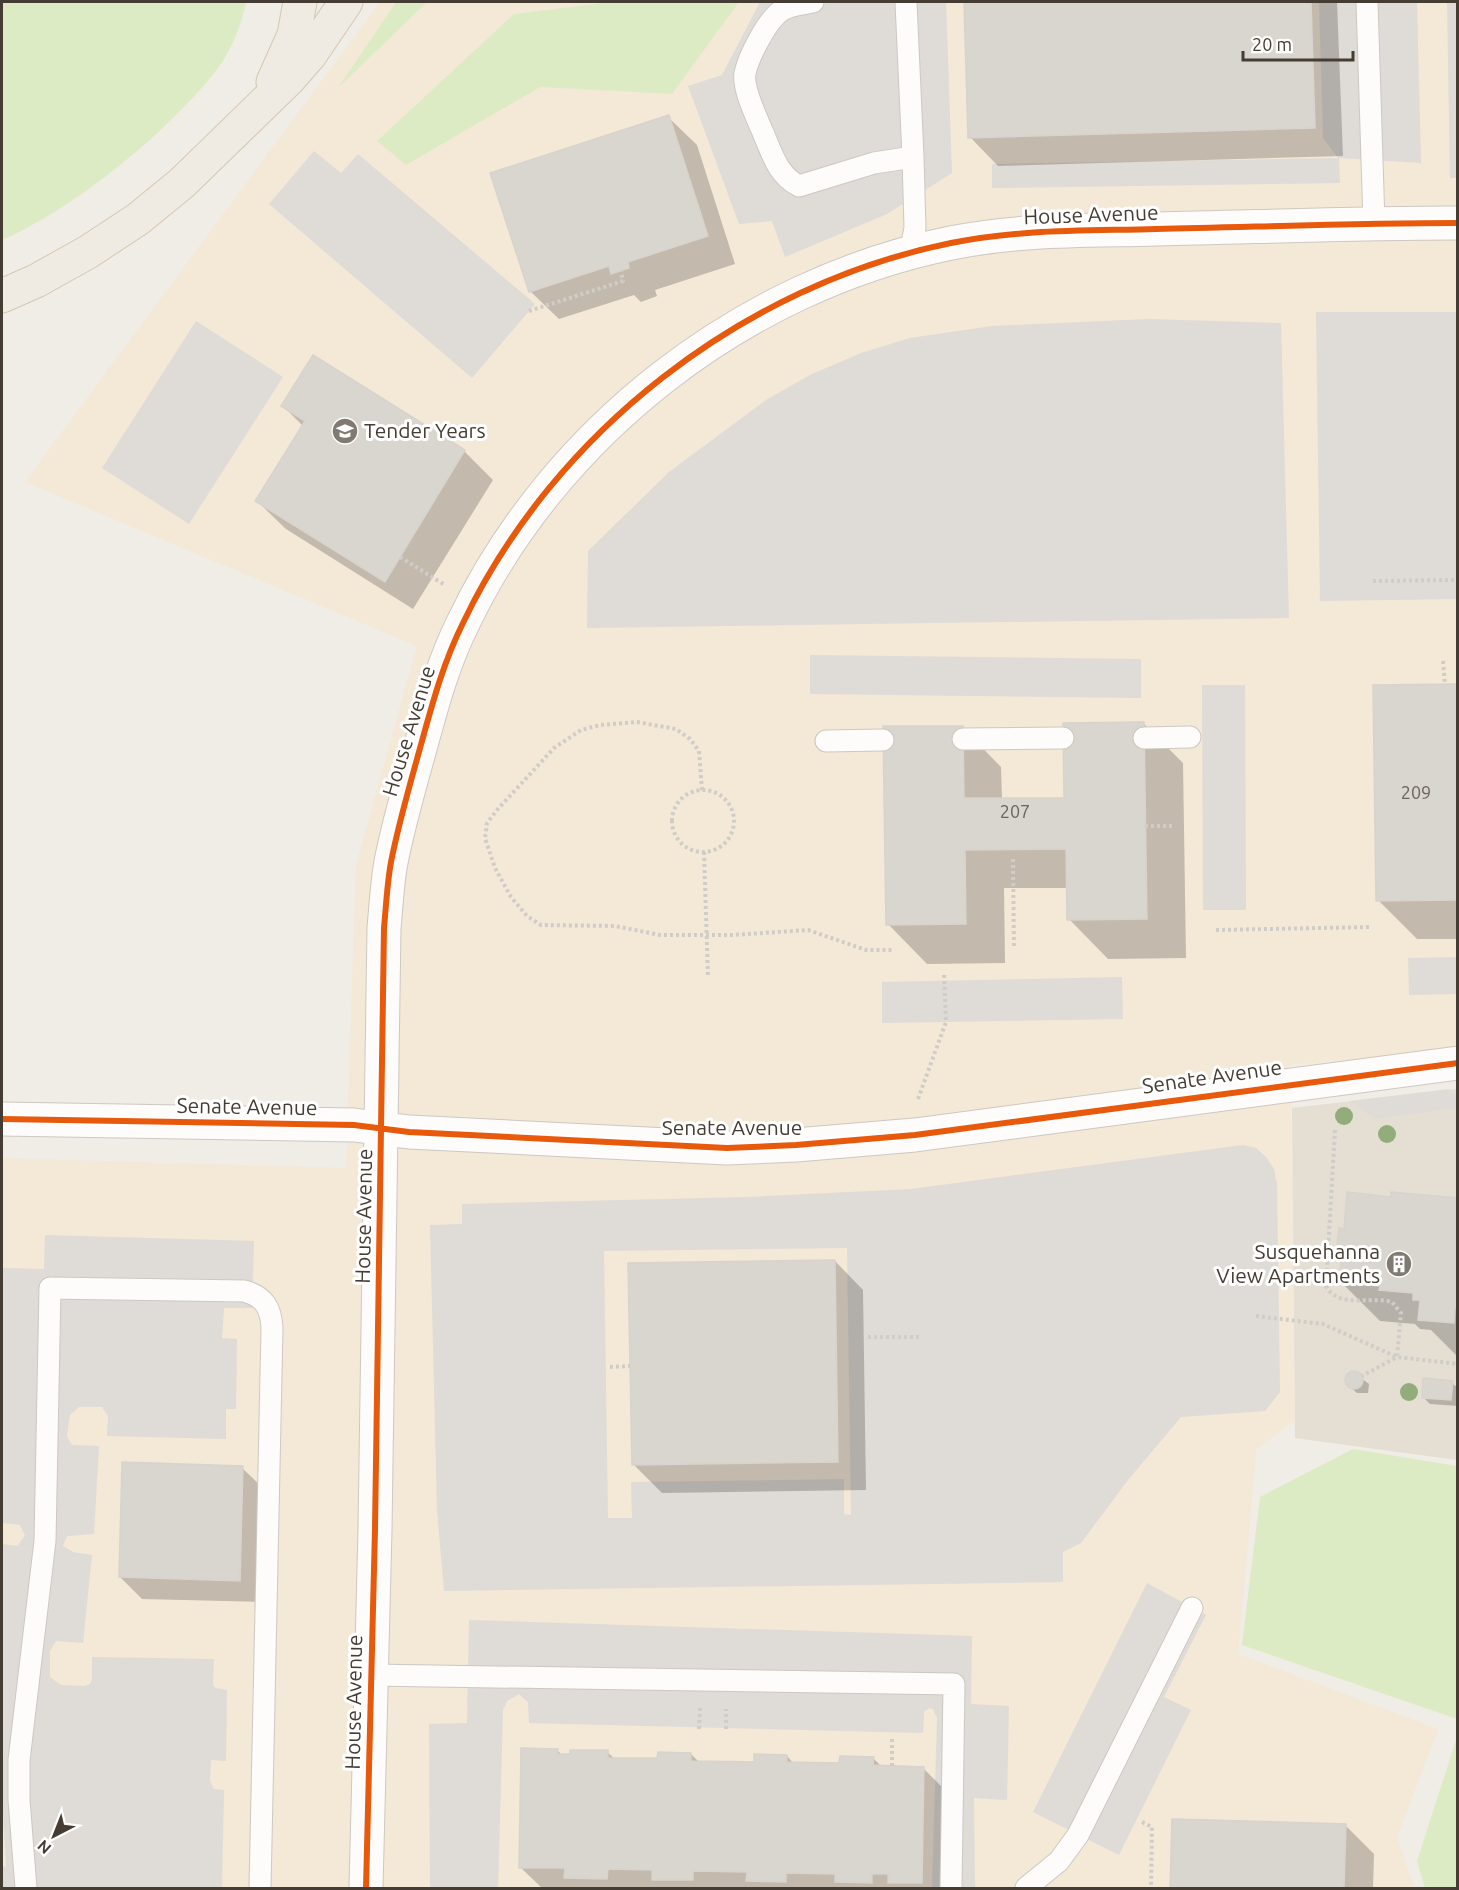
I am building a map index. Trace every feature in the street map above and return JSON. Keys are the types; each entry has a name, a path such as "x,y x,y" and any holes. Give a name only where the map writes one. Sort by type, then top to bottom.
{"main road":[{"path":"257,108 279,71 294,35 300,2"},
{"path":"2,296 36,281 88,252 138,219 197,169 310,55 346,2"}],"street":[{"name":"House Avenue","path":"366,1888 372,1674 384,928 390,866 403,810 440,679 463,623 498,560 532,510 572,462 628,406 680,363 740,325 819,284 950,243 1044,231 1458,223"},
{"name":"Senate Avenue","path":"2,1119 354,1125 727,1148 915,1135 1458,1063"}],"lane":[{"path":"813,2 784,9 773,18 763,33 745,74 750,100 777,167 787,179 800,186 874,163 912,158"},
{"path":"906,2 915,228 910,254"},
{"path":"1367,2 1374,223"},
{"path":"1144,738 1190,737"},
{"path":"963,739 1064,738"},
{"path":"826,741 883,740"},
{"path":"26,1888 10,1800 45,1541 50,1288 244,1291 254,1293 268,1307 272,1328 260,1888"},
{"path":"1026,1888 1059,1861 1078,1835 1192,1608"},
{"path":"372,1674 954,1684 951,1888"}],"path":[{"path":"529,311 624,281 621,271"},
{"path":"400,557 454,590"},
{"path":"1373,581 1458,580"},
{"path":"1443,661 1445,684"},
{"path":"702,790 699,751 676,729 637,722 600,725 581,730 554,748 497,810 488,823 485,838 495,868 511,897 534,922 541,926 615,926 660,935 808,930 866,950 892,950"},
{"path":"702,790 712,792 728,804 734,823 726,842 718,848 704,852 688,848 680,842 671,824 676,804 683,796 702,790"},
{"path":"1145,826 1172,826"},
{"path":"704,852 708,976"},
{"path":"1013,859 1014,949"},
{"path":"1216,930 1372,927"},
{"path":"915,1106 946,1022 945,972"},
{"path":"1335,1130 1326,1286 1329,1292 1344,1300 1386,1300 1398,1307 1401,1313 1396,1357"},
{"path":"1256,1316 1323,1324 1396,1357 1458,1364"},
{"path":"868,1337 919,1337"},
{"path":"1362,1376 1396,1357"},
{"path":"610,1366 630,1366"},
{"path":"892,1737 892,1766"},
{"path":"1142,1822 1152,1827 1150,1888"}],"shaded area":[{"path":"380,2 1457,2 1457,1051 1290,1065 1295,1420 1256,1450 1238,1654 1438,1729 1397,1837 1414,1888 2,1888 2,1158 346,1168 356,865 417,646 25,482"},
{"path":"760,2 946,2 952,173 887,214 785,257 772,221 739,224 688,86 722,75"},
{"path":"1319,2 1417,2 1421,163 1339,158 1340,183 992,188 992,164 1338,158 1323,138"},
{"path":"1447,2 1457,2 1457,178 1450,178"},
{"path":"314,151 341,173 358,154 535,304 472,378 269,204"},
{"path":"1316,312 1457,312 1457,599 1320,601"},
{"path":"1148,319 1281,323 1289,618 587,628 588,551 669,472 766,400 810,375 861,353 910,338 992,326"},
{"path":"196,321 283,377 189,524 102,468"},
{"path":"810,655 1141,659 1141,698 810,694"},
{"path":"1202,685 1245,685 1246,910 1203,910"},
{"path":"1457,957 1457,994 1409,995 1408,958"},
{"path":"1122,977 1123,1019 882,1023 882,982"},
{"path":"1449,1089 1457,1096 1457,1108 1375,1119 1350,1101"},
{"path":"1457,1089 1457,1460 1295,1438 1292,1108"},
{"path":"1243,1145 1256,1148 1274,1169 1277,1184 1280,1392 1265,1411 1181,1417 1128,1480 1081,1543 1063,1552 1063,1582 444,1591 437,1509 430,1225 462,1224 462,1204 747,1197 911,1189","holes":["847,1248 851,1515 844,1514 844,1479 631,1482 632,1518 608,1518 604,1251"]},
{"path":"45,1235 254,1241 252,1308 224,1308 222,1338 237,1339 236,1409 226,1409 226,1439 107,1436 108,1416 102,1407 79,1407 70,1415 67,1436 70,1442 73,1445 99,1446 94,1534 67,1536 63,1546 73,1552 92,1555 83,1643 56,1641 50,1651 50,1677 61,1685 90,1684 92,1657 214,1659 213,1685 216,1688 227,1690 226,1761 211,1760 210,1781 214,1789 224,1790 222,1888 2,1888 2,1867 6,1866 2,1797 2,1544 17,1546 25,1536 20,1525 2,1523 3,1268 44,1269"},
{"path":"1147,1583 1206,1615 1164,1697 1191,1710 1119,1855 1033,1812"},
{"path":"469,1620 972,1636 971,1704 1009,1706 1007,1800 974,1798 975,1888 932,1888 937,1718 933,1709 929,1708 924,1712 923,1733 529,1723 528,1702 519,1694 507,1701 503,1710 498,1888 430,1888 429,1724 467,1723"}],"green space":[{"path":"2,2 246,2 242,19 223,61 174,117 148,142 89,189 30,226 2,240"},
{"path":"396,2 427,2 338,88"},
{"path":"611,2 739,2 672,94 540,87 406,165 377,141 514,14"},
{"path":"1353,1449 1457,1466 1457,1719 1242,1645 1260,1497"},
{"path":"1457,1737 1457,1888 1425,1888 1417,1861"}],"building":[{"path":"964,2 1311,2 1315,128 968,138"},
{"path":"669,115 708,236 628,262 629,268 611,274 609,266 529,292 490,173"},
{"path":"313,355 465,450 385,582 255,501 305,421 281,406"},
{"path":"1458,684 1458,900 1376,901 1373,685"},
{"path":"1144,722 1147,919 1067,920 1066,849 965,850 966,924 886,925 883,726 963,726 964,798 1064,798 1063,723"},
{"name":"Susquehanna View Apartments","path":"1347,1192 1391,1197 1391,1192 1458,1198 1458,1308 1455,1308 1454,1323 1418,1320 1420,1300 1413,1300 1413,1293 1379,1290 1380,1286 1339,1282 1343,1246 1337,1245 1339,1228 1344,1229"},
{"path":"835,1260 838,1462 632,1465 628,1263"},
{"path":"1354,1371 1360,1374 1363,1380 1360,1386 1354,1389 1348,1386 1345,1380 1348,1374"},
{"path":"1423,1378 1453,1381 1451,1400 1422,1398"},
{"path":"122,1462 243,1466 240,1581 119,1577"},
{"path":"521,1748 558,1749 557,1754 570,1754 570,1750 608,1750 608,1758 657,1758 658,1752 691,1753 691,1761 754,1762 754,1754 787,1755 787,1762 839,1763 840,1756 874,1757 873,1765 924,1767 922,1883 888,1883 888,1874 872,1874 872,1883 835,1882 835,1874 786,1873 786,1882 746,1881 747,1872 693,1871 693,1880 652,1880 652,1870 608,1869 607,1879 564,1878 565,1868 519,1868"},
{"path":"1172,1819 1346,1824 1344,1888 1170,1888"}],"cycle path":[{"path":"366,1888 375,1529 384,928 388,887 401,816 440,681 463,623 502,554 548,489 603,430 663,377 729,331 800,293 874,264 951,243 1028,233 1458,223"},
{"path":"2,1119 354,1125 409,1132 727,1148 915,1135 1458,1063"}],"place":[{"name":"Tender Years","path":"345,431"},
{"name":"Susquehanna View Apartments","path":"1399,1264"}]}
